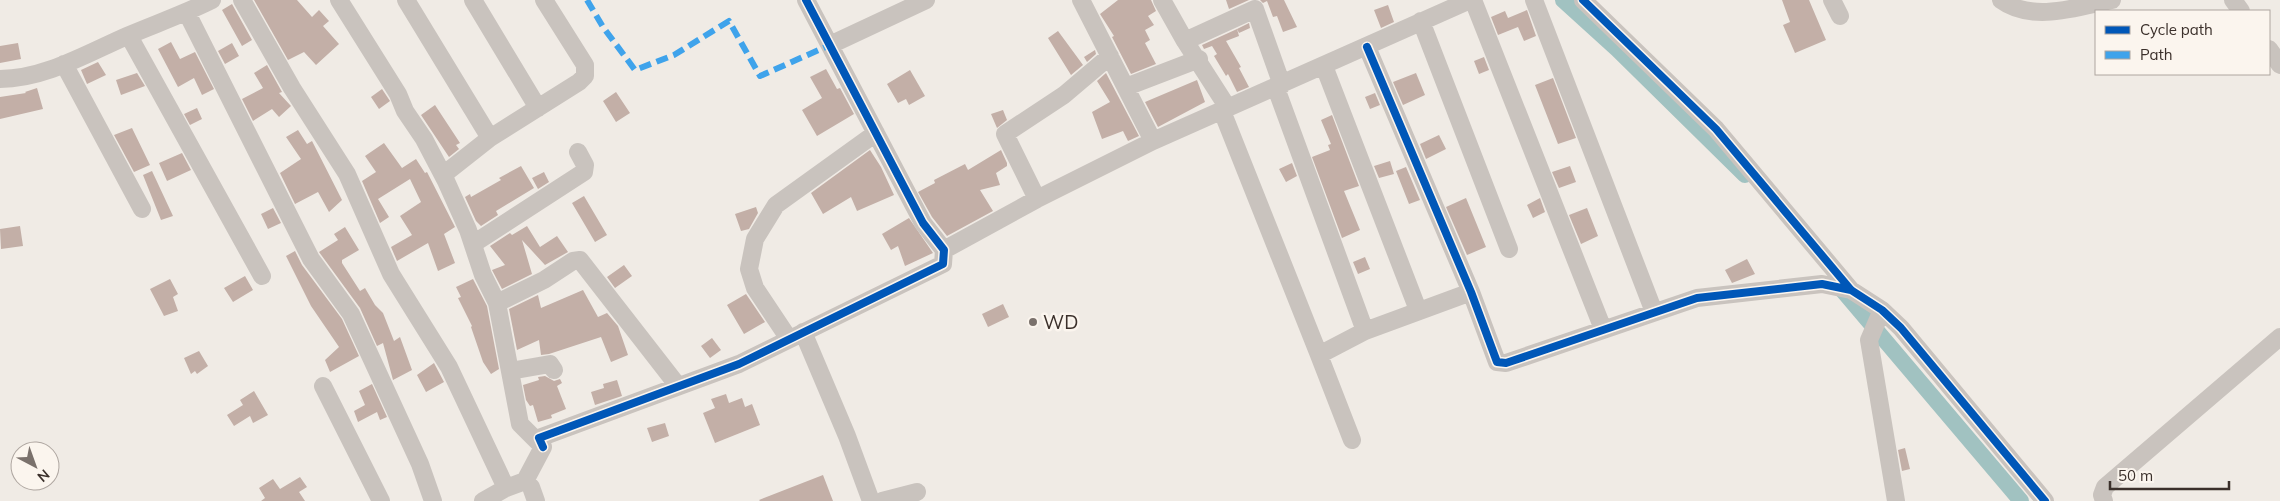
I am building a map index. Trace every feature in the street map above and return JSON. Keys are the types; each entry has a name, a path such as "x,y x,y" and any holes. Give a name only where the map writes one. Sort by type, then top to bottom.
{"street":[{"path":"0,79 22,79 64,64 187,13 212,0"},
{"path":"242,0 292,88 347,174 391,274 449,367 505,487"},
{"path":"339,0 398,94 405,112 424,139 443,175 473,244 483,275 497,303 516,408 532,437 525,481"},
{"path":"406,0 490,138"},
{"path":"473,0 538,108"},
{"path":"443,175 490,138 579,82 586,70 544,0"},
{"path":"806,0 923,223 944,255"},
{"path":"830,45 926,0"},
{"path":"1081,0 1153,142"},
{"path":"1534,0 1654,312"},
{"path":"1583,0 1716,129 1877,320 1901,328 2045,501"},
{"path":"1832,0 1840,16"},
{"path":"2001,0 2011,8 2033,12 2064,10 2112,0"},
{"path":"532,437 538,438 674,381 739,364 944,255 1037,199 1153,142 1367,47 1465,1 1603,329"},
{"path":"1169,2 1185,41 1198,59 1225,110 1352,440"},
{"path":"1185,41 1255,9 1279,86 1365,331"},
{"path":"187,13 311,259 351,314 420,464 433,501"},
{"path":"1421,21 1509,249"},
{"path":"129,36 262,276"},
{"path":"1367,47 1471,292 1497,362 1506,363 1696,298 1822,284 1851,290"},
{"path":"2270,50 2280,65"},
{"path":"1037,199 1005,134 1064,95 1110,56"},
{"path":"1126,87 1198,59"},
{"path":"64,64 142,209"},
{"path":"1324,66 1418,310"},
{"path":"871,501 847,436 793,335 775,317 756,288 750,269 755,239 776,205 876,133"},
{"path":"473,244 584,172 585,165 578,152"},
{"path":"497,303 544,280 573,261 580,260 674,381"},
{"path":"1319,355 1365,331 1471,292"},
{"path":"1877,320 1869,340 1896,501"},
{"path":"2104,501 2102,495 2105,487 2280,337"},
{"path":"510,371 550,364 554,370"},
{"path":"323,386 381,501"},
{"path":"483,501 505,487 525,481"},
{"path":"525,481 532,487 536,501"},
{"path":"882,501 917,492"}],"building":[{"path":"254,0 297,0 312,17 319,10 329,21 323,26 339,44 316,65 304,52 288,60"},
{"path":"1118,0 1151,0 1156,11 1148,16 1154,25 1145,30 1150,40 1145,43 1156,64 1131,74 1112,37 1114,36 1100,14"},
{"path":"1226,0 1249,0 1229,9"},
{"path":"1260,0 1284,0 1297,27 1283,32 1277,16 1273,17 1267,1 1263,3"},
{"path":"1782,0 1809,0 1826,40 1795,53 1783,25 1790,22"},
{"path":"232,4 252,40 242,46 222,10"},
{"path":"1388,5 1394,22 1381,28 1374,10"},
{"path":"1527,10 1536,36 1524,41 1518,27 1498,35 1491,17 1505,11 1508,18"},
{"path":"1249,23 1250,28 1239,33 1237,29"},
{"path":"1237,29 1239,36 1226,41 1241,67 1239,68 1249,87 1237,92 1228,74 1226,76 1214,56 1217,54 1212,46 1204,49 1202,45"},
{"path":"1058,31 1083,65 1071,75 1048,38"},
{"path":"171,42 180,59 195,52 214,89 202,95 194,78 178,87 158,49"},
{"path":"18,43 21,59 0,63 0,46"},
{"path":"232,43 239,56 225,64 218,51"},
{"path":"1095,50 1096,54 1087,62 1084,57"},
{"path":"1484,57 1489,70 1479,74 1474,61"},
{"path":"98,62 106,75 87,84 81,70"},
{"path":"267,65 282,92 279,93 291,106 279,117 272,109 253,121 242,99 263,88 254,73"},
{"path":"826,69 837,89 840,88 854,114 817,136 802,110 822,98 810,77"},
{"path":"910,70 925,96 909,105 906,99 898,103 887,84"},
{"path":"137,73 145,86 121,95 116,80"},
{"path":"1106,73 1139,136 1128,141 1123,131 1102,139 1092,112 1110,102 1097,81"},
{"path":"1416,73 1425,95 1403,105 1393,82"},
{"path":"1553,78 1576,138 1558,144 1535,85"},
{"path":"1197,80 1205,102 1158,127 1145,102"},
{"path":"37,88 43,109 0,119 0,97 26,93"},
{"path":"382,89 390,101 379,109 371,97"},
{"path":"616,92 630,113 616,122 603,101"},
{"path":"1375,93 1380,105 1370,109 1365,97"},
{"path":"435,105 460,143 456,145 459,149 449,157 421,115"},
{"path":"197,108 202,119 190,125 184,114"},
{"path":"1003,110 1007,120 997,128 991,114"},
{"path":"1332,115 1359,186 1344,191 1360,230 1342,238 1312,157 1330,150 1328,145 1331,144 1321,120"},
{"path":"132,128 150,165 134,172 114,135"},
{"path":"298,130 307,144 312,141 342,200 329,212 318,192 295,204 280,173 301,159 286,137"},
{"path":"1439,135 1446,149 1426,159 1420,144"},
{"path":"384,143 402,168 416,159 425,173 427,172 455,227 444,234 455,263 438,271 428,243 397,261 391,247 412,235 400,216 421,202 410,179 378,199 389,217 380,223 362,181 376,172 365,156"},
{"path":"870,150 881,167 894,195 857,211 851,197 823,214 811,193"},
{"path":"1001,150 1007,166 996,173 1000,185 980,190 993,211 947,236 932,217 918,192 935,183 934,180 965,164 968,170"},
{"path":"182,153 191,170 167,181 159,163"},
{"path":"1390,161 1394,174 1379,178 1374,166"},
{"path":"1292,163 1297,176 1286,182 1279,169"},
{"path":"521,166 534,188 496,211 498,215 481,226 476,221 465,197 470,194 471,197"},
{"path":"1570,166 1576,182 1559,188 1552,172"},
{"path":"1406,167 1420,200 1409,204 1396,171"},
{"path":"152,171 173,216 161,220 143,175"},
{"path":"544,172 549,182 538,189 532,178"},
{"path":"584,196 607,235 595,242 572,203"},
{"path":"1466,198 1486,247 1467,255 1446,207"},
{"path":"1540,198 1545,212 1533,218 1527,205"},
{"path":"756,207 758,213 749,229 741,231 735,214"},
{"path":"273,208 281,223 268,229 261,214"},
{"path":"1587,208 1598,236 1581,244 1569,215"},
{"path":"909,218 933,253 905,266 898,246 891,250 882,234"},
{"path":"20,226 23,246 1,249 0,229"},
{"path":"527,226 540,247 557,236 568,252 545,265 522,240 532,274 502,289 492,270 505,265 490,246 510,233 512,235"},
{"path":"345,227 359,250 342,260 342,263 360,291 365,288 375,305 383,313 394,341 400,337 412,370 393,380 383,343 377,346 360,308 319,252 338,240 334,234"},
{"path":"295,251 302,265 342,319 359,356 330,372 325,360 339,347 311,306 286,256"},
{"path":"1365,257 1370,269 1358,274 1353,262"},
{"path":"1747,259 1755,274 1732,283 1725,270"},
{"path":"624,265 632,276 615,288 607,277"},
{"path":"245,276 253,290 233,302 224,288"},
{"path":"170,279 178,294 173,297 178,311 164,316 150,289"},
{"path":"473,279 487,306 499,369 491,374 483,362 472,326 458,298 461,297 456,287"},
{"path":"583,290 598,317 607,313 618,326 628,355 611,362 601,337 549,354 541,355 539,340 517,350 509,309 538,295 541,308"},
{"path":"746,294 765,322 744,334 727,305"},
{"path":"1003,304 1009,317 988,327 982,314"},
{"path":"712,338 721,350 710,358 701,346"},
{"path":"199,351 208,366 197,374 195,371 191,374 184,358"},
{"path":"434,363 444,382 426,392 417,375"},
{"path":"545,376 554,381 560,379 562,383 557,386 566,409 551,415 552,418 538,422 533,405 530,406 526,400 523,385 539,380 538,377"},
{"path":"617,380 622,396 595,405 591,392 604,388 603,384"},
{"path":"372,384 387,417 380,420 377,412 358,422 354,411 365,405 359,391"},
{"path":"254,391 268,415 253,423 250,416 234,426 227,415 243,405 240,400"},
{"path":"726,394 729,403 742,398 745,407 752,404 760,425 715,443 703,413 715,408 711,399"},
{"path":"665,423 669,436 652,442 647,428"},
{"path":"1905,448 1910,469 1902,471 1898,450"},
{"path":"823,475 833,501 759,500"},
{"path":"300,477 307,487 299,492 305,501 261,501 265,498 259,488 273,479 280,489"}],"waterway":[{"path":"1563,0 1617,49 1745,175"},
{"path":"1838,285 2021,501"}],"marked path":[{"path":"587,0 603,27 635,70 674,55 729,21 760,76 830,45"}],"cycle path":[{"path":"543,447 539,438 739,364 943,264 944,250 923,223 806,0"},
{"path":"1583,0 1716,129 1851,290 1882,310 1901,328 2045,501"},
{"path":"1367,47 1471,292 1497,362 1506,363 1697,298 1822,284 1851,290"}],"place":[{"name":"WD","path":"1033,322"}]}
